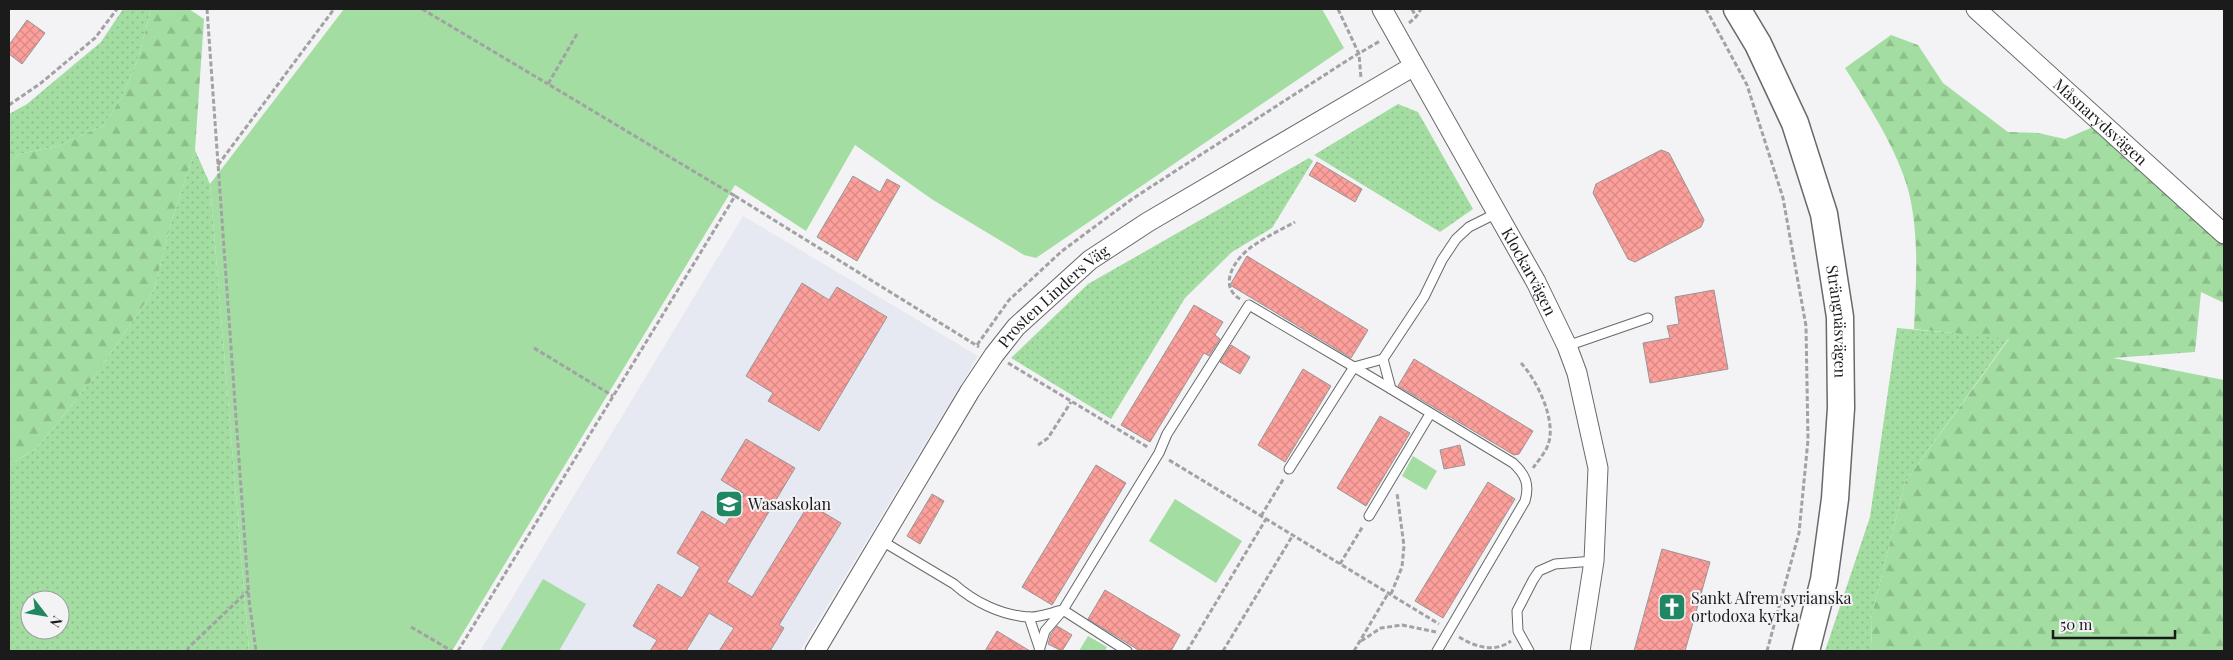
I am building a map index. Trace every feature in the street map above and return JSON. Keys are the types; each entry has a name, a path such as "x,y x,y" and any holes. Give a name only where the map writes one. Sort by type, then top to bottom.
{"main road":[{"name":"Strängnäsvägen","path":"1737,9 1758,44 1795,123 1824,214 1840,318 1842,408 1835,499 1824,580 1806,651"}],"street":[{"name":"Klockarvägen","path":"1382,9 1536,282 1567,346 1586,405 1598,468 1594,561 1580,651"},
{"name":"Måsnarydsvägen","path":"1976,9 2224,234"},
{"name":"Prosten Linders Väg","path":"815,651 970,390 994,355 1016,328 1090,260 1148,222 1414,66"}],"lane":[{"path":"1289,469 1354,366 1383,359 1424,297 1442,260 1456,239 1469,227 1496,213"},
{"path":"1041,651 1041,640 1045,631 1063,610 1154,461 1167,434 1249,305 1513,462 1526,479 1528,488 1525,501 1437,651"},
{"path":"1567,346 1648,318"},
{"path":"1383,359 1391,389"},
{"path":"1369,516 1430,414"},
{"path":"882,541 954,584 964,593 986,606 1030,617 1063,610 1127,651"},
{"path":"1529,651 1518,631 1517,611 1539,571 1555,564 1594,561"},
{"path":"1030,617 1041,651"}],"path":[{"path":"9,106 41,83 95,38 117,9"},
{"path":"207,9 249,591 256,651"},
{"path":"207,14 211,9"},
{"path":"218,166 334,9"},
{"path":"422,9 735,196"},
{"path":"1338,9 1359,54 1360,78 1368,94"},
{"path":"1412,9 1416,17"},
{"path":"977,345 1009,300 1062,251 1132,198 1359,54 1396,33 1416,17 1421,9"},
{"path":"1706,9 1747,85 1783,198 1806,326 1808,440 1799,533 1767,651"},
{"path":"548,84 576,34"},
{"path":"1249,305 1236,297 1228,284 1229,274 1248,249 1295,222"},
{"path":"534,348 613,396"},
{"path":"1521,363 1532,375 1551,422 1548,444 1526,479"},
{"path":"1038,445 1048,438 1071,402"},
{"path":"1261,516 1289,469"},
{"path":"1354,651 1390,593 1402,568 1404,546 1394,473"},
{"path":"1340,564 1369,516"},
{"path":"1188,651 1266,519"},
{"path":"1223,651 1293,535"},
{"path":"188,651 188,648 249,591"},
{"path":"1361,641 1380,628 1402,625 1435,632 1449,630"},
{"path":"411,627 452,651"}],"shaded area":[{"name":"Wasaskolan","path":"743,216 978,356 800,651 480,651"}],"green space":[{"path":"123,9 151,9 138,59 122,97 103,126 58,146 19,154 9,165 9,114 27,104 101,42"},
{"path":"151,9 189,9 204,19 195,150 171,223 154,290 92,380 37,448 9,465 9,165 19,154 58,146 103,126 122,97 138,59"},
{"path":"344,9 1322,9 1344,48 1036,258 1024,255 933,200 855,145 806,231 735,185 452,651 249,651 210,184"},
{"path":"1891,35 1918,45 1943,83 2008,132 2038,133 2065,139 2093,127 2224,242 2224,303 2201,292 2195,352 2113,358 2224,380 2224,651 1872,651 1871,619 1905,482 2009,339 1914,329 1916,251 1913,211 1909,192 1891,146 1845,68"},
{"path":"1398,104 1418,112 1473,209 1440,232 1314,155"},
{"path":"195,150 210,184 249,651 9,651 9,465 37,448 92,380 154,290 171,223"},
{"path":"1309,158 1313,161 1272,228 1232,252 1185,298 1111,419 1011,358 1088,284"},
{"path":"1897,328 2009,338 1905,482 1871,619 1872,651 1825,651 1870,517"},
{"path":"1413,456 1437,471 1426,490 1402,476"},
{"path":"1175,499 1242,541 1216,583 1149,541"},
{"path":"543,579 586,604 559,651 500,651"},
{"path":"1088,636 1107,647 1105,651 1079,651"}],"building":[{"path":"27,20 45,33 22,64 9,54 9,45"},
{"path":"1661,150 1669,153 1704,220 1701,227 1635,262 1628,259 1593,193 1596,184"},
{"path":"1317,162 1362,189 1355,202 1309,175"},
{"path":"853,176 880,192 887,179 900,186 857,261 817,237"},
{"path":"1247,256 1368,330 1351,358 1230,285"},
{"path":"802,283 829,300 837,287 887,317 819,431 768,401 773,393 746,376"},
{"path":"1714,290 1728,369 1650,383 1643,343 1670,338 1667,326 1679,324 1675,297"},
{"path":"1194,305 1223,322 1215,335 1220,339 1209,356 1204,353 1150,442 1121,425"},
{"path":"1231,345 1250,357 1240,374 1220,362"},
{"path":"1414,359 1533,431 1519,454 1514,455 1398,386"},
{"path":"1303,369 1331,386 1285,462 1258,445"},
{"path":"1380,416 1410,433 1366,506 1337,488"},
{"path":"746,439 795,468 727,582 752,597 809,504 841,523 779,625 784,628 770,651 719,651 734,628 709,613 686,651 650,651 657,640 633,626 658,584 682,598 700,567 677,553 702,511 725,525 744,494 721,480"},
{"path":"1460,445 1465,465 1444,469 1440,450"},
{"path":"1096,465 1126,483 1052,605 1022,587"},
{"path":"1488,482 1515,499 1443,618 1415,601"},
{"path":"932,494 944,501 920,544 907,536"},
{"name":"Sankt Afrem syrianska ortodoxa kyrka","path":"1662,549 1710,562 1685,651 1634,651"},
{"path":"1105,590 1180,635 1171,651 1140,651 1088,619"},
{"path":"1057,626 1072,635 1062,651 1048,644 1051,634"},
{"path":"997,631 1030,651 985,651"}],"place":[{"name":"Wasaskolan","path":"729,504"},
{"name":"Sankt Afrem syrianska ortodoxa kyrka","path":"1672,607"}]}
